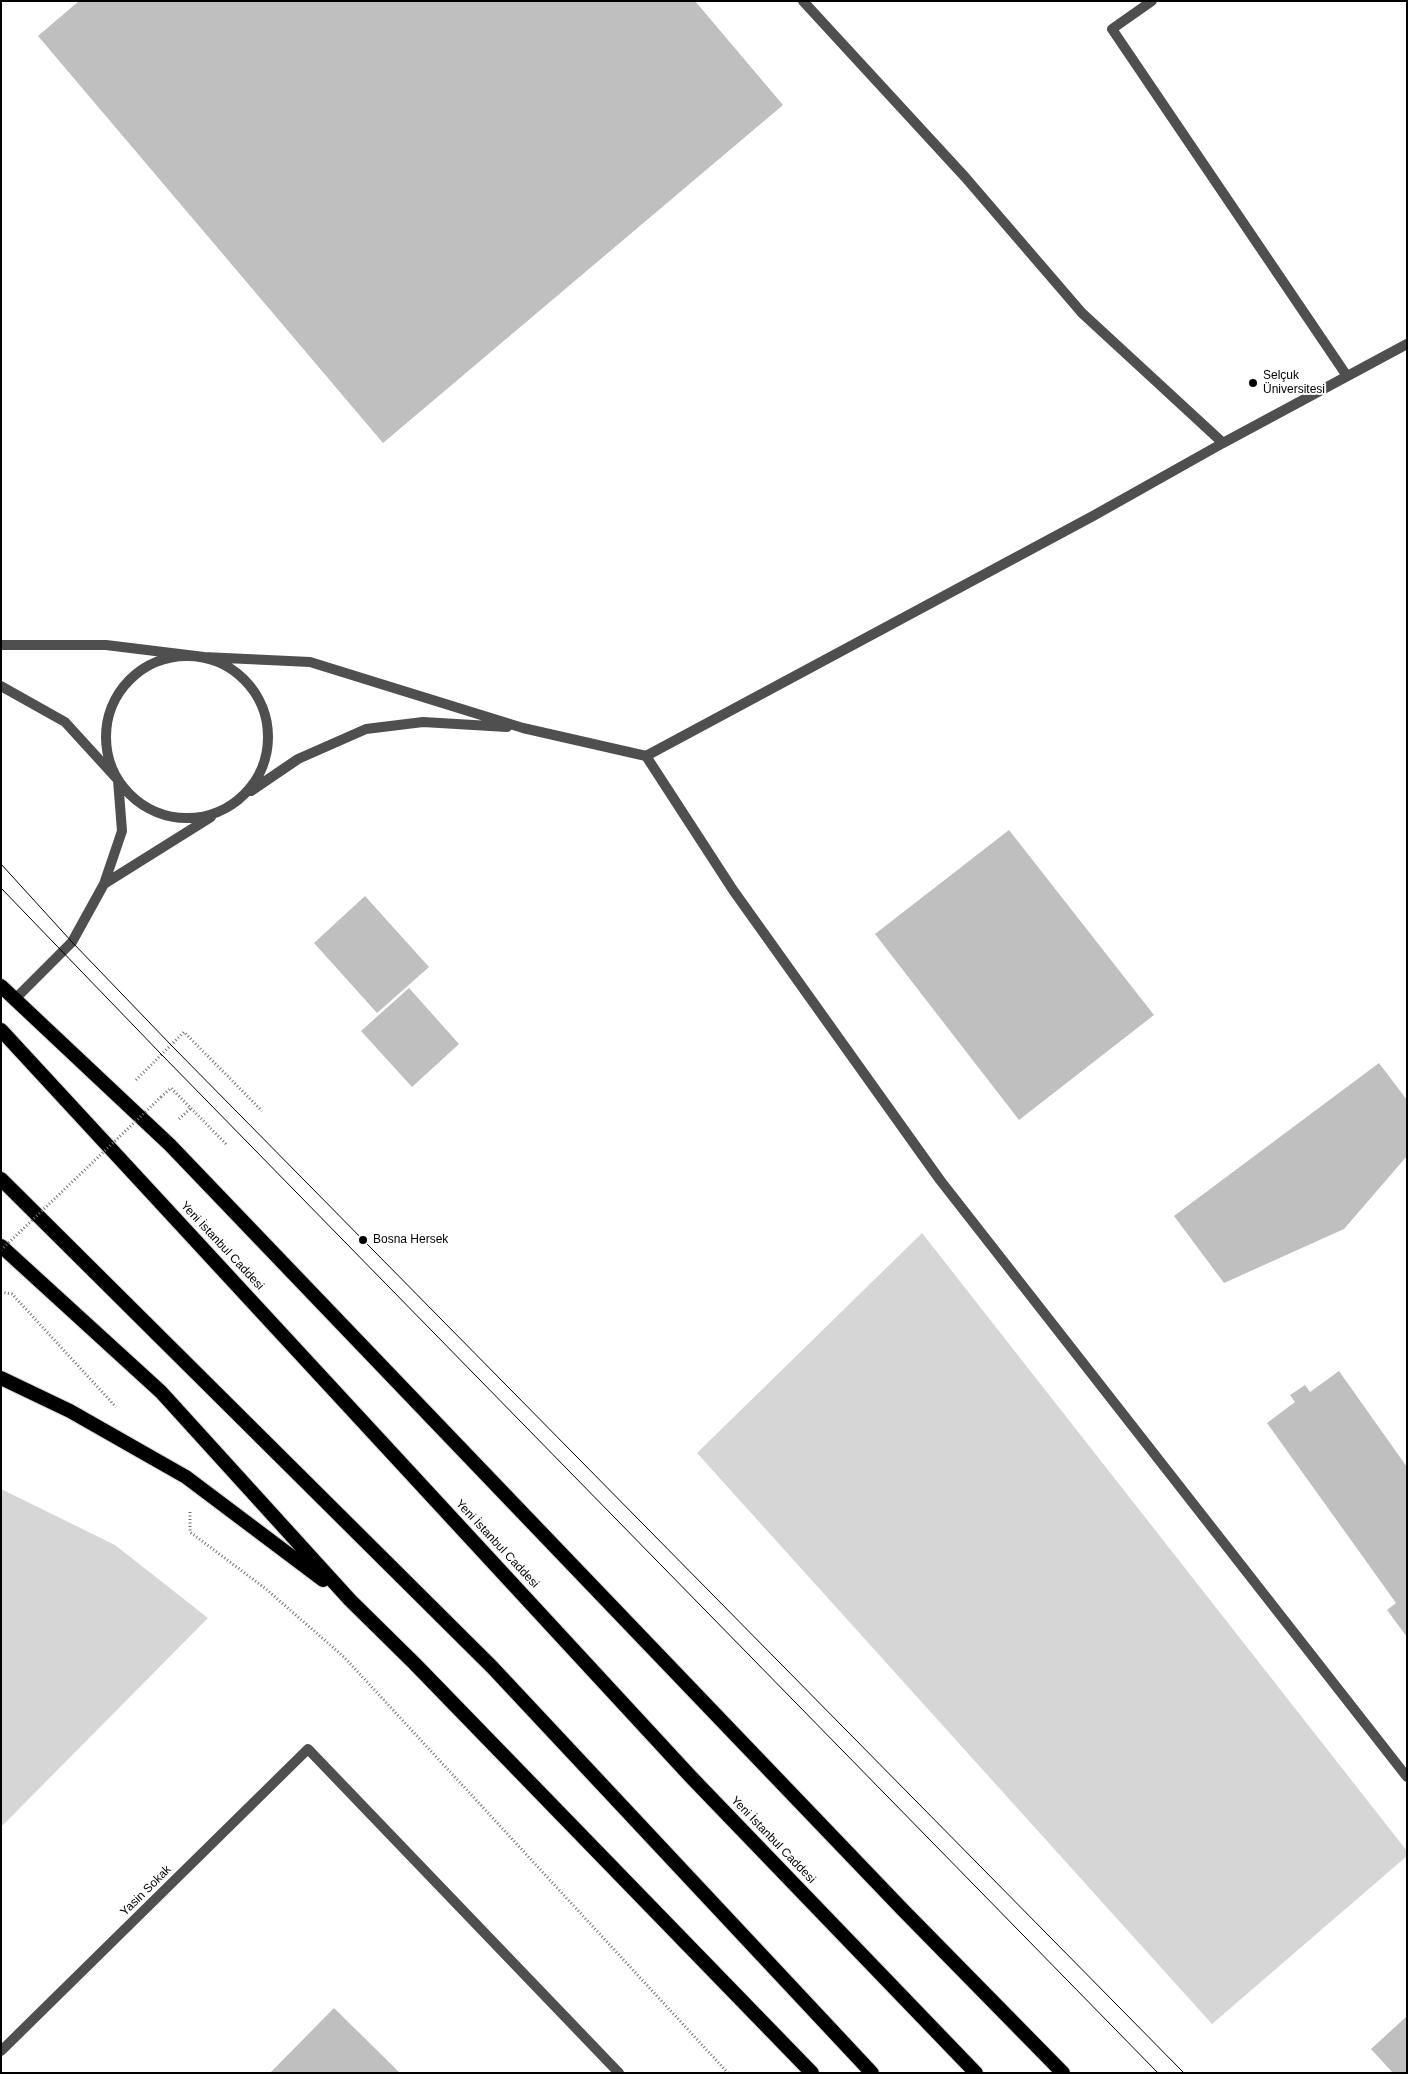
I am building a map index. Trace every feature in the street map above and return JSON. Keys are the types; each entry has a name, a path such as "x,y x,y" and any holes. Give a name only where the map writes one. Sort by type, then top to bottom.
{"highway":[{"path":"1,986 177,1152 896,1903 1063,2073"},
{"name":"Yeni İstanbul Caddesi","path":"1,1030 691,1777 976,2073"},
{"path":"1,1179 492,1668 872,2073"},
{"path":"1,1246 161,1392 350,1600 416,1664 812,2073"},
{"path":"1,1378 70,1411 186,1477 350,1600"}],"street":[{"path":"803,1 965,177 1082,313 1223,443"},
{"path":"1152,1 1112,29 1347,376"},
{"path":"15,999 72,942 104,884 122,831 118,780 107,755 106,728 114,702 129,680 151,664 177,656 310,662 523,728 646,756 1075,526 1223,443 1407,344"},
{"path":"1,645 106,645 204,657 229,667 250,684 264,707 268,731 267,755 258,777 244,796 104,884"},
{"path":"1,686 65,722 133,798 154,811 177,818 201,817 223,810 298,759 366,729 423,722 523,728"},
{"path":"646,756 733,890 940,1180 1407,1777"},
{"name":"Yasin Sokak","path":"1,2051 308,1750 619,2073"}],"path":[{"path":"134,1082 184,1032 262,1111"},
{"path":"1,1250 171,1088 227,1145"},
{"path":"154,1103 161,1110"},
{"path":"175,1124 191,1108"},
{"path":"1,1292 12,1294 122,1413"},
{"path":"186,1477 191,1518 190,1532 266,1589 345,1658 728,2073"}],"shaded area":[{"path":"922,1233 1407,1851 1407,1856 1212,2024 697,1453"},
{"path":"1,1489 115,1545 208,1618 1,1827"}],"building":[{"path":"79,1 695,1 783,105 383,443 38,36"},
{"path":"1009,830 1154,1015 1019,1120 875,934"},
{"path":"365,896 429,967 377,1013 314,943"},
{"path":"409,988 459,1044 412,1087 361,1031"},
{"path":"1379,1063 1407,1100 1407,1156 1344,1229 1224,1283 1174,1216"},
{"path":"1339,1371 1407,1467 1407,1637 1387,1610 1396,1603 1267,1423 1295,1402 1290,1395 1305,1385 1310,1392"},
{"path":"334,2008 400,2073 270,2073"},
{"path":"1407,2016 1407,2073 1393,2073 1371,2049"}],"tram line":[{"path":"1,864 72,942 171,1045 1184,2073"},
{"path":"1,888 1158,2073"}],"place":[{"name":"Selçuk Üniversitesi","path":"1253,383"},
{"name":"Bosna Hersek","path":"363,1240"}]}
